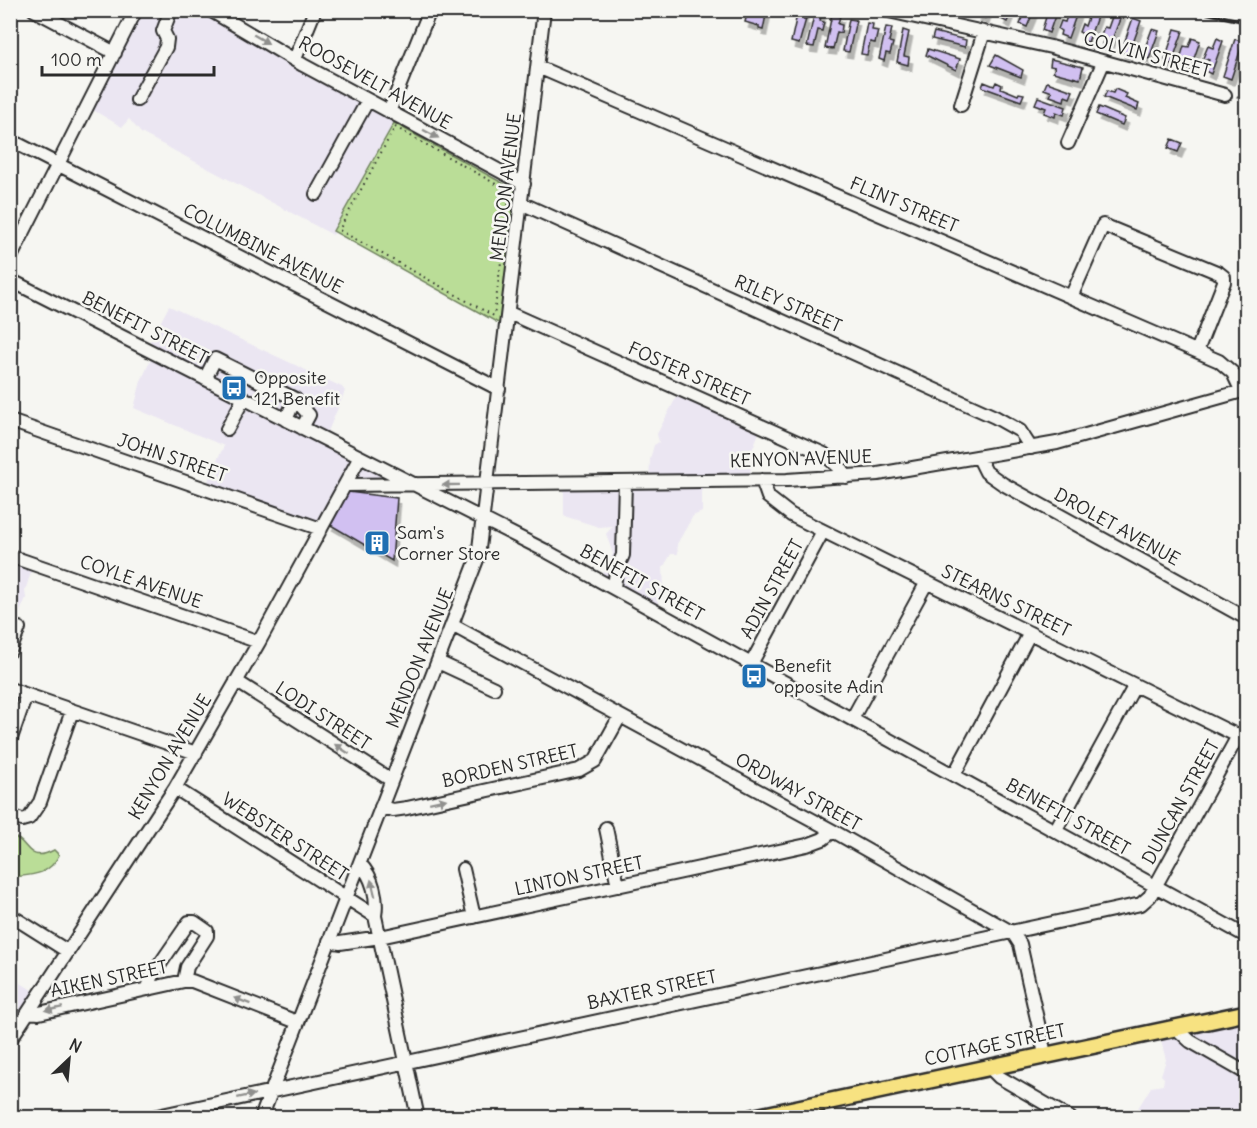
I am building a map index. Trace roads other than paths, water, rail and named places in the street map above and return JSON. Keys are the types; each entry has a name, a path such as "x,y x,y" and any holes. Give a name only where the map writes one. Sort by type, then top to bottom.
{"main road":[{"name":"COTTAGE STREET","path":"751,1118 812,1111 988,1066 1246,1013"}],"street":[{"path":"33,10 115,53"},
{"path":"10,259 136,10"},
{"path":"137,100 166,47 167,39 163,31 171,10"},
{"name":"ROOSEVELT AVENUE","path":"210,10 389,112 524,184"},
{"path":"296,59 315,10"},
{"path":"389,112 430,10"},
{"name":"MENDON AVENUE","path":"261,1118 478,557 544,10"},
{"name":"COLVIN STREET","path":"884,10 1051,47 1103,63 1226,94"},
{"path":"961,105 984,32"},
{"path":"1068,143 1103,63"},
{"name":"FLINT STREET","path":"538,67 1197,351 1227,366 1244,391"},
{"path":"316,194 368,100"},
{"name":"COLUMBINE AVENUE","path":"10,140 499,389"},
{"name":"RILEY STREET","path":"521,203 995,417 1020,431 1031,448"},
{"path":"1071,297 1103,225 1220,273 1224,277 1224,282 1197,351"},
{"name":"BENEFIT STREET","path":"10,280 483,518 1246,936"},
{"name":"FOSTER STREET","path":"509,314 824,454 841,469 846,477"},
{"path":"206,379 215,359 295,399 309,415 303,428"},
{"name":"KENYON AVENUE","path":"347,485 762,480 878,474 1031,448 1244,391"},
{"path":"227,429 244,398"},
{"path":"286,420 295,399"},
{"name":"JOHN STREET","path":"10,421 321,529"},
{"name":"KENYON AVENUE","path":"10,1040 175,788 260,642 347,485 360,457"},
{"name":"DROLET AVENUE","path":"979,458 986,472 1003,484 1246,616"},
{"name":"STEARNS STREET","path":"762,480 774,503 824,531 1242,738"},
{"path":"614,588 616,571 622,555 625,482"},
{"name":"ADIN STREET","path":"751,664 824,531"},
{"name":"COYLE AVENUE","path":"10,556 260,642"},
{"path":"852,719 927,582"},
{"name":"ORDWAY STREET","path":"452,625 833,831 1013,933"},
{"path":"10,651 19,628"},
{"path":"954,775 1030,633"},
{"path":"438,662 494,688"},
{"name":"LODI STREET","path":"237,681 391,780"},
{"path":"1055,831 1135,685"},
{"path":"10,689 196,753"},
{"path":"10,741 26,695"},
{"path":"10,816 22,820 29,818 40,802 72,711"},
{"name":"BORDEN STREET","path":"381,807 393,810 407,808 579,770 595,761 620,716"},
{"name":"DUNCAN STREET","path":"1156,886 1242,738"},
{"name":"WEBSTER STREET","path":"175,788 375,916"},
{"path":"606,828 618,886"},
{"name":"LINTON STREET","path":"329,941 340,943 380,937 807,845 823,839 833,831"},
{"name":"WEBSTER STREET","path":"360,864 368,872 374,890 375,916 418,1118"},
{"path":"463,868 474,917"},
{"name":"BAXTER STREET","path":"148,1118 406,1061 1135,907 1146,901 1156,886"},
{"path":"10,915 67,951"},
{"path":"148,989 151,977 189,922 194,922 207,931 207,936 187,967 184,981"},
{"path":"1013,933 1020,944 1045,1054"},
{"name":"AIKEN STREET","path":"29,1012 39,1013 192,981 297,1022"},
{"path":"1176,1028 1190,1041 1246,1073"},
{"path":"988,1066 999,1077 1070,1118"}],"railway":[{"path":"1194,10 1246,22"}],"place":[{"name":"Opposite 121 Benefit","path":"234,388"},
{"name":"Sam's Corner Store","path":"377,543"},
{"name":"Benefit opposite Adin","path":"754,676"}]}
